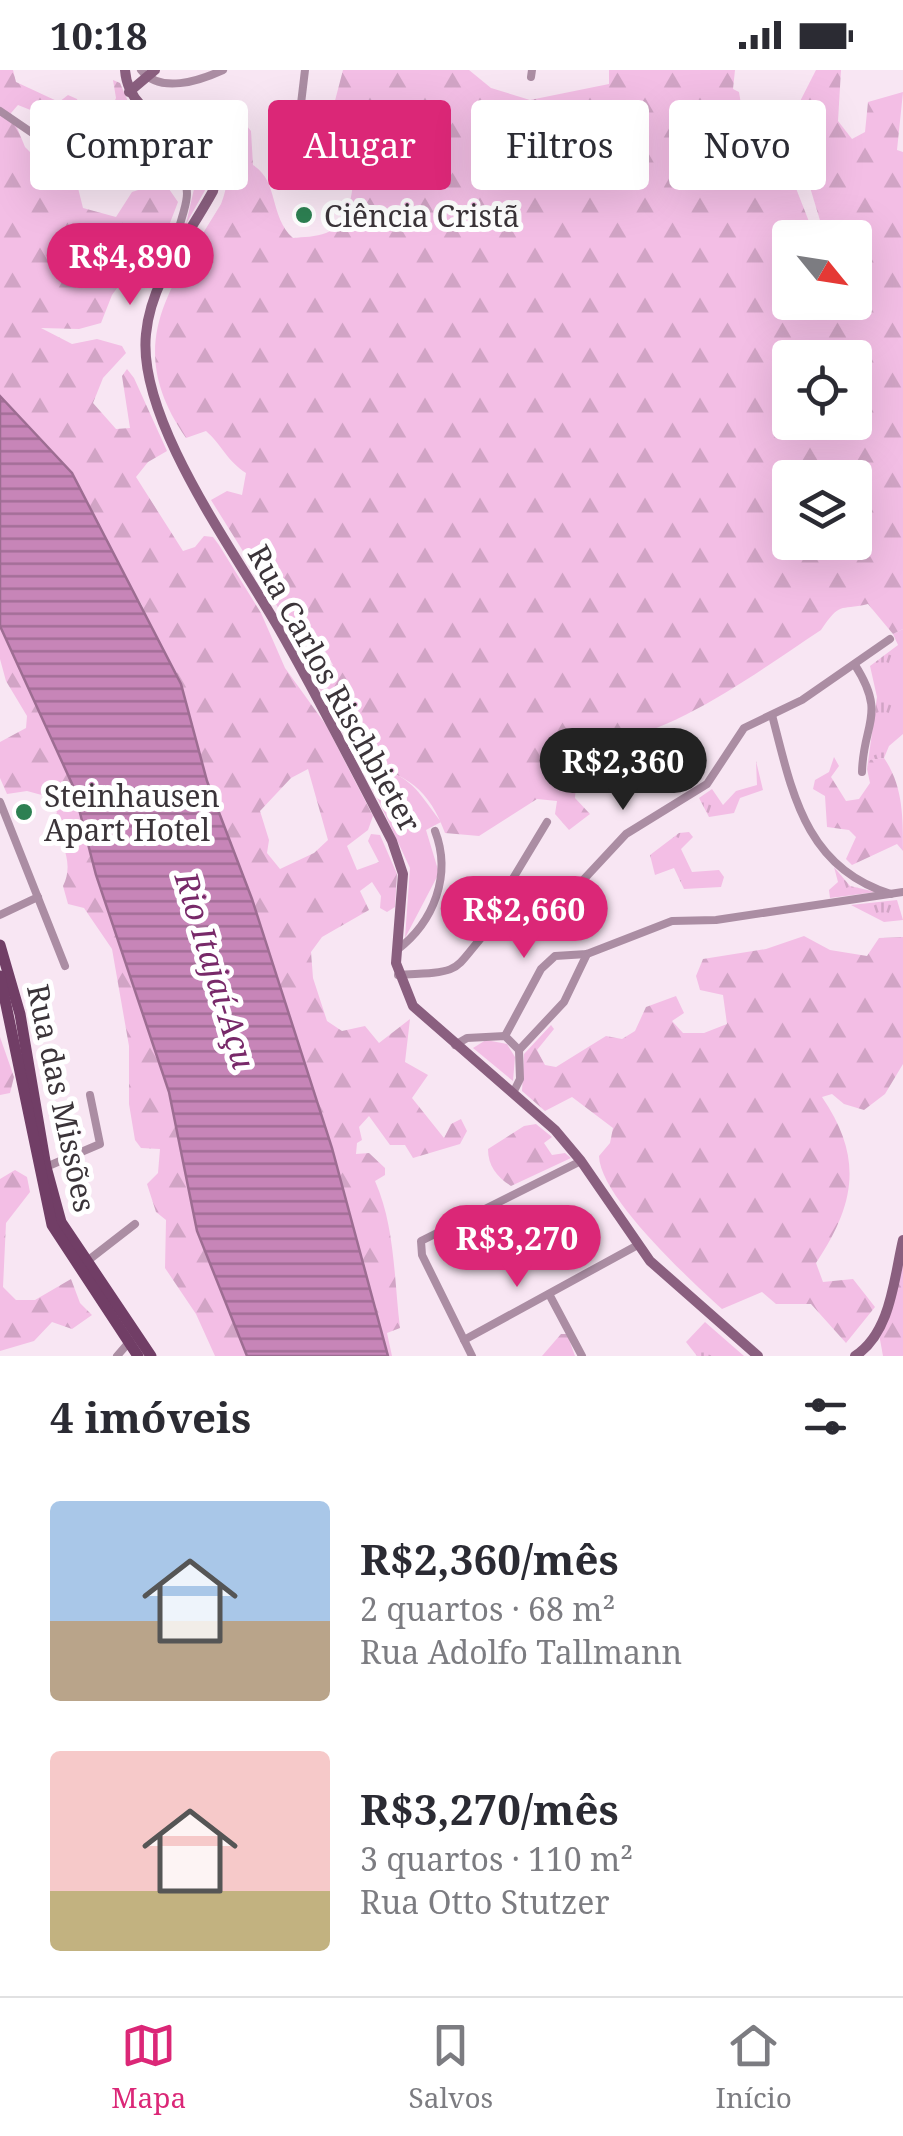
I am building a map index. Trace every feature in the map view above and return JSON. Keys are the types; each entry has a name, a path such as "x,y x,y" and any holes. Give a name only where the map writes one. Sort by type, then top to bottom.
{"main road":[{"name":"Rua das Missões","path":"0,944 22,1027 46,1167 62,1222 133,1339 138,1356"},
{"name":"Rua das Missões","path":"0,976 52,1224 133,1339 151,1356"}],"street":[{"path":"124,70 129,92"},
{"path":"129,92 147,72 166,83 189,82 223,70"},
{"path":"301,100 304,70"},
{"name":"Rua Carlos Rischbieter","path":"129,92 136,103 206,154 217,174 214,191 159,281 146,329 145,353 153,397 187,470 290,648 392,841 402,874 398,975 413,1006 513,1093 582,1160 636,1246 758,1356"},
{"path":"0,110 48,143 94,166 182,177 188,196 175,236 177,253"},
{"path":"494,923 538,916 558,906 626,834 697,793 715,775 744,728 855,665 890,638"},
{"path":"855,665 868,685 873,718 862,772"},
{"path":"772,714 809,831 850,879 899,894"},
{"path":"0,802 65,966"},
{"path":"398,975 440,975 458,967 494,923 509,884 547,822"},
{"path":"0,831 9,826"},
{"path":"396,951 428,910 445,875 434,831"},
{"path":"504,1036 546,964 568,952 587,954 672,921 716,920 899,894"},
{"path":"0,915 38,897"},
{"path":"518,1050 571,992 587,954"},
{"path":"455,1045 468,1038 504,1036 518,1050 520,1079 513,1093"},
{"path":"46,1167 100,1144 90,1095"},
{"path":"472,1356 422,1254 421,1241 582,1160"},
{"path":"86,1262 135,1224"},
{"path":"855,1356 868,1348 879,1330 903,1240"},
{"path":"464,1340 636,1246"},
{"path":"549,1294 582,1356"},
{"path":"117,1356 133,1339"}],"green space":[{"path":"0,70 13,70 16,82 55,100 30,100 30,110 18,105 11,113 30,152 30,190 78,190 83,208 116,217 132,192 138,190 170,190 178,202 152,270 134,265 112,295 101,323 79,329 41,328 72,344 97,339 122,346 126,353 103,378 93,403 116,429 130,428 122,376 127,369 167,451 148,462 136,477 183,551 195,547 204,536 213,537 219,545 261,613 285,668 326,725 373,816 368,830 347,846 357,870 379,862 368,841 371,834 380,835 397,874 395,907 387,912 380,908 381,896 372,882 360,891 369,910 322,937 311,952 313,978 327,1021 342,1031 365,1026 379,1043 410,1019 405,1062 428,1075 412,1098 444,1138 451,1124 461,1119 467,1131 460,1144 413,1158 405,1145 390,1145 369,1116 359,1127 362,1140 357,1143 356,1154 369,1153 385,1168 385,1175 375,1181 390,1234 395,1272 400,1328 387,1333 392,1356 388,1356 332,1148 252,899 142,605 110,552 72,473 0,396","holes":["308,769 328,840 314,853 280,869 267,853 269,840 260,811 291,778"]},
{"path":"343,70 469,70 491,88 530,100 609,84 609,70 735,70 733,89 739,92 740,100 669,100 669,190 797,190 808,220 772,220 772,320 872,320 872,220 820,220 811,190 826,190 826,100 801,100 816,70 841,70 838,121 852,139 865,132 868,102 903,92 897,150 903,152 903,629 893,634 868,604 841,609 821,630 717,698 662,726 604,744 576,784 575,798 590,814 569,830 555,814 557,801 537,799 479,836 445,833 432,806 414,786 392,773 363,767 314,679 333,665 315,633 299,641 211,500 227,491 242,495 246,473 206,431 186,438 167,404 157,373 155,345 160,317 171,290 221,204 225,190 248,190 248,127 253,165 267,180 280,220 293,238 326,233 338,225 352,190 451,190 451,100 335,100"},
{"path":"113,80 120,83 127,100 116,98"},
{"path":"194,190 205,190 186,224"},
{"path":"0,626 73,786 84,836 169,1092 197,1231 247,1356 215,1356 196,1314 165,1268 166,1220 156,1212 147,1184 158,1173 160,1149 141,1148 135,1140 129,1104 129,1046 112,949 84,908 68,904 63,886 67,862 53,824 57,812 49,797 27,791 7,794 0,778 0,742 26,728 27,716 6,681 0,659"},
{"path":"903,629 903,734 889,746 884,758 871,760 867,769 877,697 870,666 898,645 893,634"},
{"path":"834,757 839,766 831,777 846,801 859,799 870,783 870,760 884,758 898,791 903,851 897,844 852,865 846,859 856,837 849,830 827,827 825,796 813,789 815,780 829,772"},
{"path":"756,761 763,790 740,798 734,813 709,817 699,798 712,789 723,805 736,791 757,785"},
{"path":"363,767 401,777 441,822 426,830 439,873 405,938 410,868"},
{"path":"689,832 693,837 681,849 692,872 719,870 724,877 721,887 684,889 674,868 655,875 650,855 679,833"},
{"path":"834,867 850,886 876,892 830,898 829,890 838,882"},
{"path":"897,900 903,920 884,922 851,905"},
{"path":"804,936 830,950 867,956 879,938 903,937 903,1064 885,1094 864,1110 844,1104 832,1094 822,1097 844,1140 849,1180 840,1220 816,1263 823,1282 853,1279 875,1307 846,1343 811,1304 776,1304 762,1292 722,1309 649,1237 614,1193 599,1156 610,1143 613,1128 572,1097 545,1111 522,1091 524,1054 551,1025 554,1029 537,1050 545,1065 556,1067 606,1036 622,1039 635,1031 646,1007 676,996 684,1013 672,1021 683,1033 704,1033 727,1024 723,995 700,990 696,976 703,959 766,949"},
{"path":"0,1037 14,1077 10,1093 0,1095"},
{"path":"486,1040 507,1044 515,1057 513,1081 473,1048"},
{"path":"536,1124 552,1137 544,1143 552,1155 565,1153 571,1158 511,1186 494,1170 488,1149 524,1126"},
{"path":"15,1170 27,1177 30,1192 6,1223 3,1287 16,1300 35,1300 71,1279 80,1303 92,1315 72,1329 52,1322 34,1341 0,1351 0,1179"},
{"path":"903,1263 903,1356 883,1356 879,1334"},
{"path":"705,1322 744,1356 697,1356 686,1342"},
{"path":"561,1334 567,1334 575,1356 542,1356"}],"water":[{"name":"Rio Itajaí-Açu","path":"0,396 72,473 181,684 207,781 252,899 332,1148 388,1356 247,1356 197,1231 169,1092 96,875 73,786 0,626"}],"place":[{"name":"Ciência Cristã","path":"304,215"},
{"name":"Steinhausen Apart Hotel","path":"24,812"}]}
